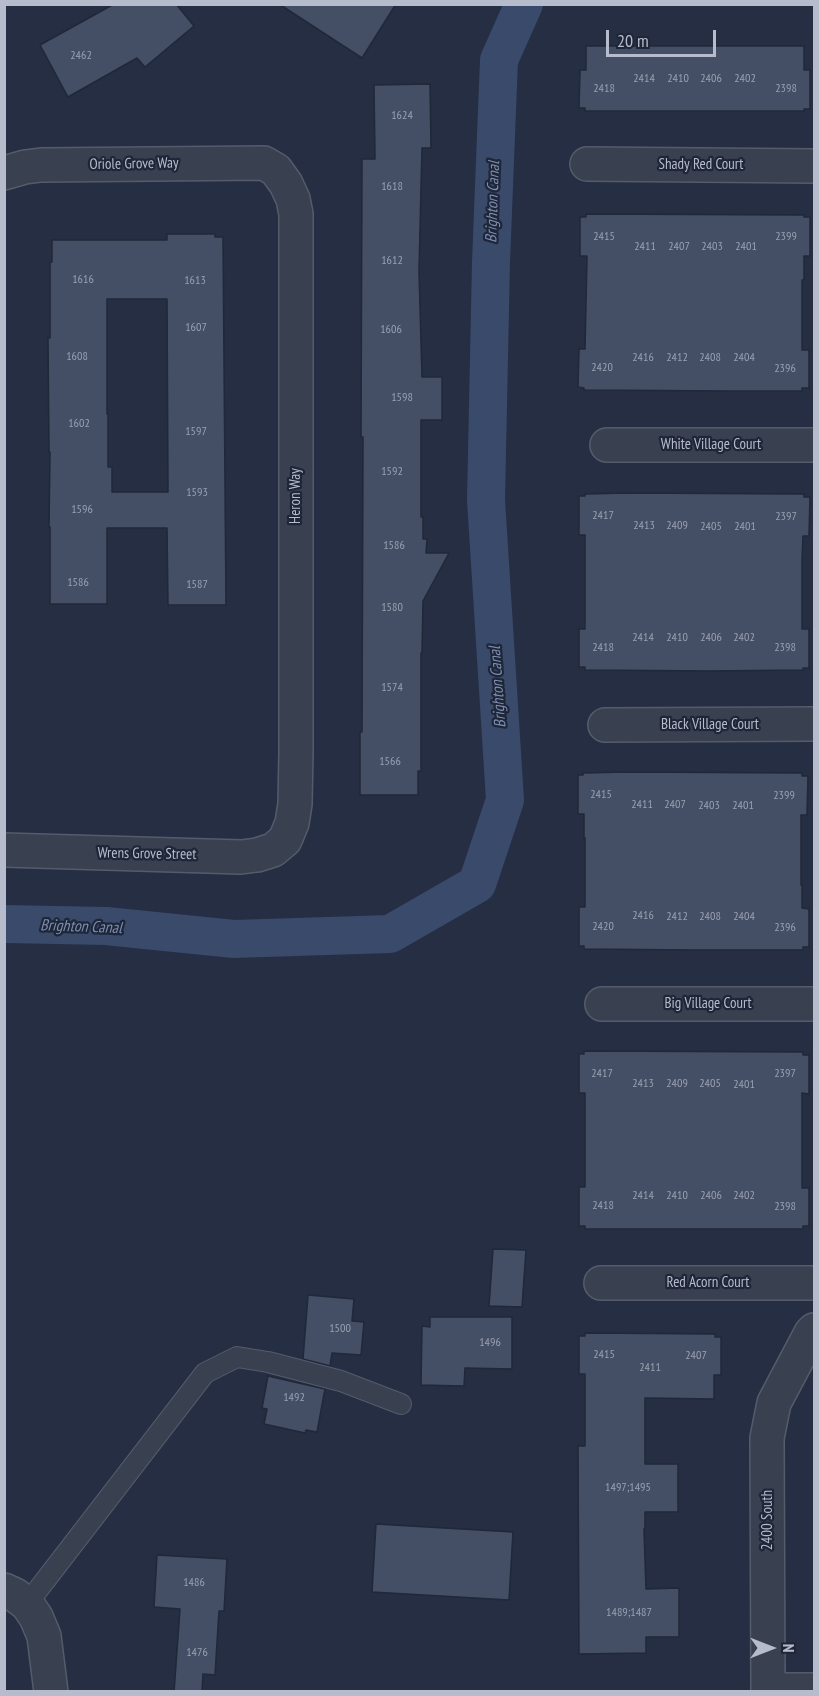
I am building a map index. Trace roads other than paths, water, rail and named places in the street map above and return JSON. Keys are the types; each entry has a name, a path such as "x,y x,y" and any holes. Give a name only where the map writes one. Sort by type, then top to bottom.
{"street":[{"name":"Oriole Grove Way","path":"4,173 41,165 264,163"},
{"name":"Heron Way","path":"264,163 276,170 286,184 293,199 296,214 296,752 292,823 285,840"},
{"name":"Shady Red Court","path":"587,164 814,166"},
{"name":"White Village Court","path":"607,445 814,445"},
{"name":"Black Village Court","path":"606,725 814,724"},
{"name":"Wrens Grove Street","path":"4,850 241,857 273,850 285,840"},
{"name":"Big Village Court","path":"602,1004 814,1004"},
{"name":"Red Acorn Court","path":"601,1283 814,1284"},
{"name":"2400 South","path":"768,1691 767,1438 774,1403 807,1343"},
{"path":"16,1597 36,1617 44,1636 51,1692"},
{"path":"768,1691 814,1690"}],"lane":[{"path":"16,1597 205,1373 237,1357 277,1364 341,1381 401,1404"}],"waterway":[{"name":"Brighton Canal","path":"4,924 106,926 234,939 390,934 477,884 505,800 486,500 491,262 499,60 524,4"}]}
